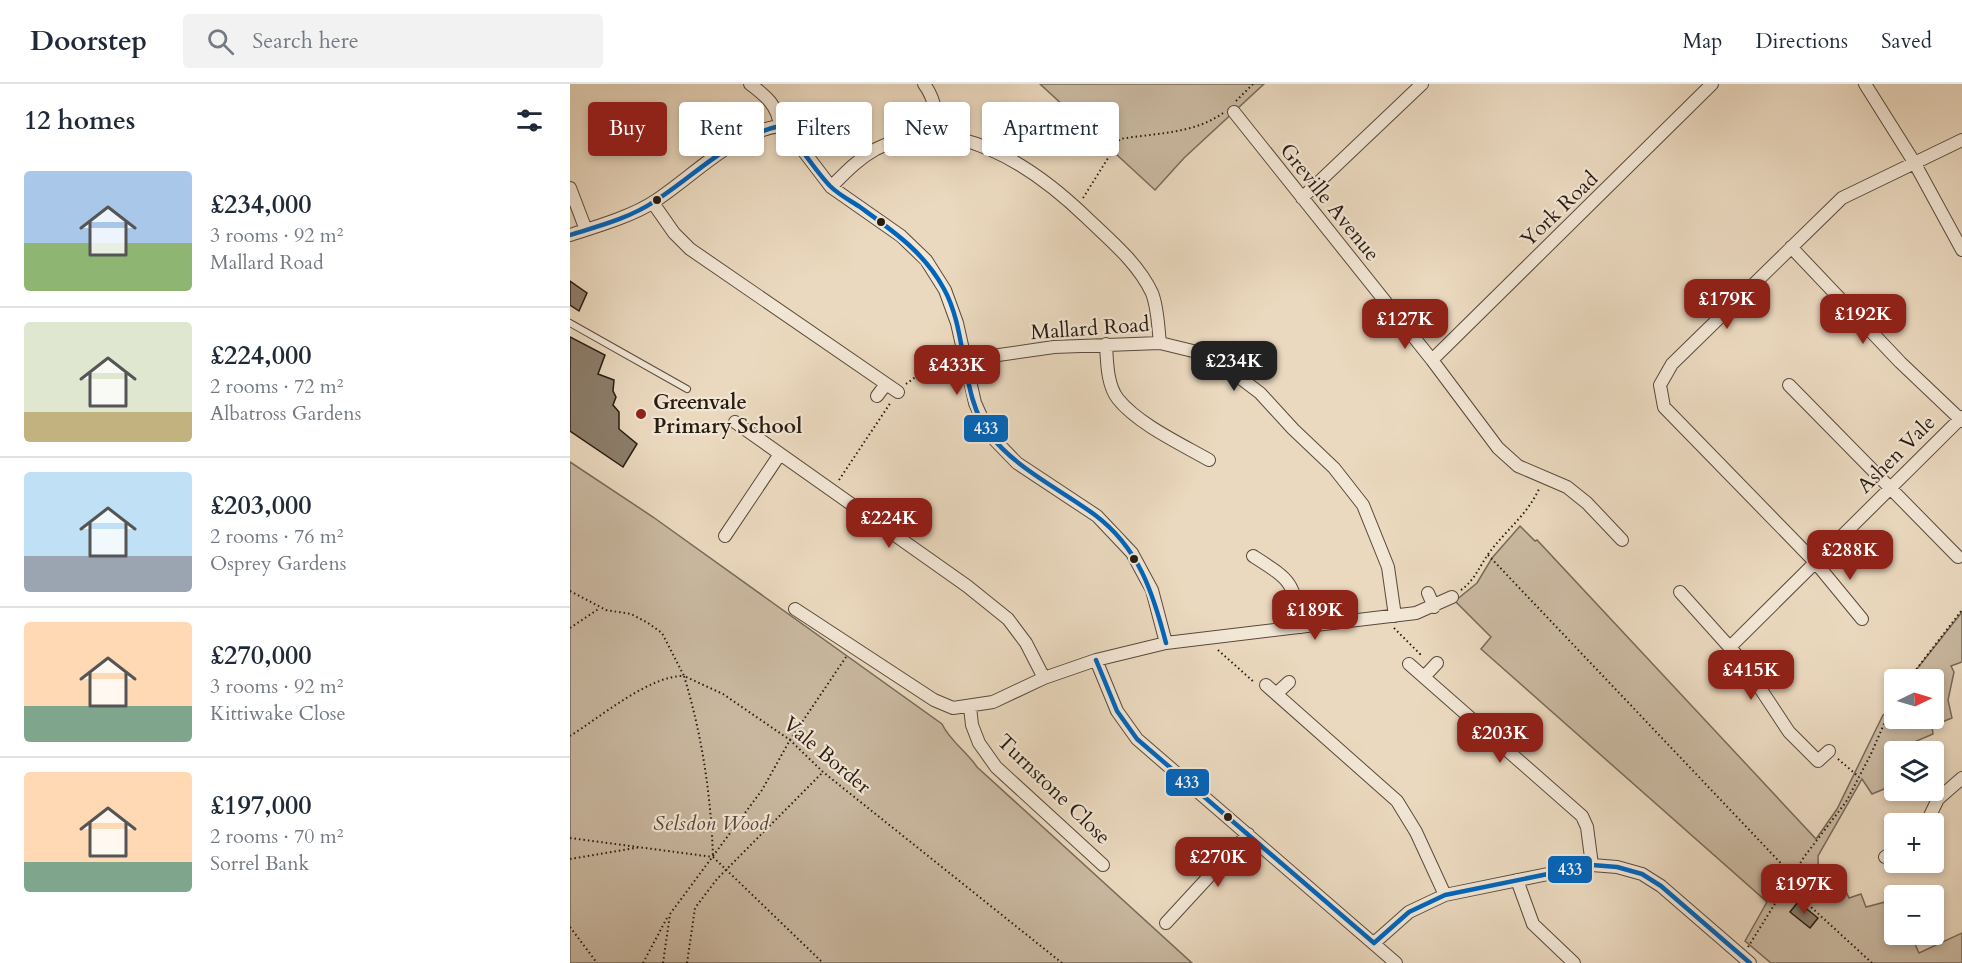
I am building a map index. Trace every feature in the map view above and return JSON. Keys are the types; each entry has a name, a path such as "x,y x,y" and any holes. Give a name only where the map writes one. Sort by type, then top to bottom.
{"street":[{"path":"750,84 768,98 776,111"},
{"path":"924,84 933,102"},
{"path":"1302,198 1422,84"},
{"name":"York Road","path":"1432,360 1712,84"},
{"path":"1865,84 1914,162 1962,250"},
{"name":"Greville Avenue","path":"1234,112 1432,360 1498,448 1518,466 1567,487 1587,502 1622,540"},
{"path":"570,235 653,203 723,151 776,127"},
{"path":"1862,619 1816,562 1664,407 1660,385 1672,364 1842,198 1962,140"},
{"path":"970,144 1008,156 1032,171 1117,246 1152,294 1160,343"},
{"path":"831,187 854,164 884,146"},
{"path":"807,156 831,187 901,236 926,260 945,290 957,323 975,403 989,434 1017,463 1097,516 1132,553 1152,590 1166,643"},
{"path":"570,188 586,230"},
{"path":"653,203 674,233 690,249 898,392"},
{"path":"1791,247 1961,419"},
{"name":"Mallard Road","path":"964,360 1054,346 1160,343 1197,352 1227,368 1260,393 1334,468 1363,505 1378,536 1388,567 1395,616"},
{"path":"1106,344 1110,382 1117,398 1135,415 1209,460"},
{"path":"877,396 886,384"},
{"path":"1789,385 1958,557"},
{"name":"Ashen Vale","path":"1730,647 1961,419"},
{"path":"735,422 967,586 1008,619 1026,643 1044,678"},
{"path":"725,537 780,454"},
{"path":"1253,556 1267,558 1285,577 1296,596 1301,627"},
{"path":"1680,592 1730,647 1789,732 1818,761 1829,751"},
{"path":"1428,593 1434,607"},
{"path":"795,609 934,700 952,708 993,702 1044,678 1096,660 1166,643 1416,613 1434,607 1452,597"},
{"path":"1096,660 1117,711 1137,739 1396,963"},
{"path":"1424,677 1437,663"},
{"path":"1409,664 1582,816 1587,826 1592,865"},
{"path":"1276,694 1289,682"},
{"path":"1266,685 1397,801 1416,832 1445,895"},
{"name":"Turnstone Close","path":"970,707 972,725 979,743 996,767 1103,865"},
{"path":"1931,813 1938,799 1962,778"},
{"path":"1166,923 1248,834"},
{"path":"1374,943 1408,912 1445,895 1592,865 1617,867 1642,874 1660,886 1746,959"},
{"path":"1517,880 1533,924 1574,963"}],"lane":[{"path":"570,323 687,389"}],"path":[{"path":"1076,208 1120,139 1186,129 1212,121 1231,107 1253,84"},
{"path":"832,490 898,392 925,370 964,360"},
{"path":"1452,597 1473,581 1488,555 1531,506 1543,478"},
{"path":"1488,555 1793,876"},
{"path":"570,591 601,607 631,614 662,633 684,676 703,752 711,813 713,857"},
{"path":"570,628 601,607"},
{"path":"1916,669 1962,610"},
{"path":"1382,617 1420,654 1409,664"},
{"path":"1212,636 1219,651 1261,689 1266,685"},
{"path":"643,963 670,914 762,790 790,740 853,647"},
{"path":"570,736 652,684 671,676 684,676"},
{"name":"Vale Border","path":"684,676 723,694 790,740 823,772 1062,963"},
{"path":"1746,959 1793,876 1846,802 1884,723"},
{"path":"1829,751 1860,777"},
{"path":"687,963 695,908 726,870 823,772"},
{"path":"570,838 644,846 713,857 823,963"},
{"path":"570,859 644,846"},
{"path":"1788,885 1872,963"},
{"path":"663,963 670,914"},
{"path":"570,927 597,963"}],"green space":[{"path":"1040,84 1264,84 1184,158 1155,190 1118,156 1119,102 1060,102"},
{"name":"Selsdon Wood","path":"570,462 653,517 942,724 949,736 977,767 1192,963 570,963"},
{"path":"1520,526 1535,541 1537,540 1816,839 1837,809 1883,715 1884,729 1932,729 1933,734 1916,741 1884,741 1884,789 1872,794 1862,779 1818,856 1819,897 1844,887 1849,898 1861,894 1866,907 1884,902 1884,945 1915,945 1919,953 1936,945 1944,945 1944,941 1962,933 1962,963 1771,963 1745,941 1767,902 1481,649 1491,637 1455,601 1477,583 1492,558"},
{"path":"1962,612 1962,662 1951,666 1954,672 1948,700 1952,718 1944,721 1944,669 1917,669"}],"building":[{"path":"570,281 587,293 579,311 570,305"},
{"name":"Greenvale Primary School","path":"570,337 605,355 598,374 614,380 613,391 616,397 613,405 619,412 619,429 637,444 623,467 570,431"},
{"path":"1798,902 1818,918 1810,928 1790,912"}],"transit line":[{"name":"433","path":"570,235 614,221 645,207 730,147 762,131 776,127"},
{"name":"433","path":"806,156 830,186 896,234 917,253 936,276 952,306 969,383 980,420 990,435 1013,459 1095,515 1123,542 1149,589 1166,643"},
{"name":"433","path":"1096,660 1117,711 1137,739 1374,943"},
{"name":"433","path":"1374,943 1409,912 1445,895 1592,865 1617,867 1642,874 1661,886 1750,963"}],"place":[{"name":"Greenvale Primary School","path":"641,414"}]}
